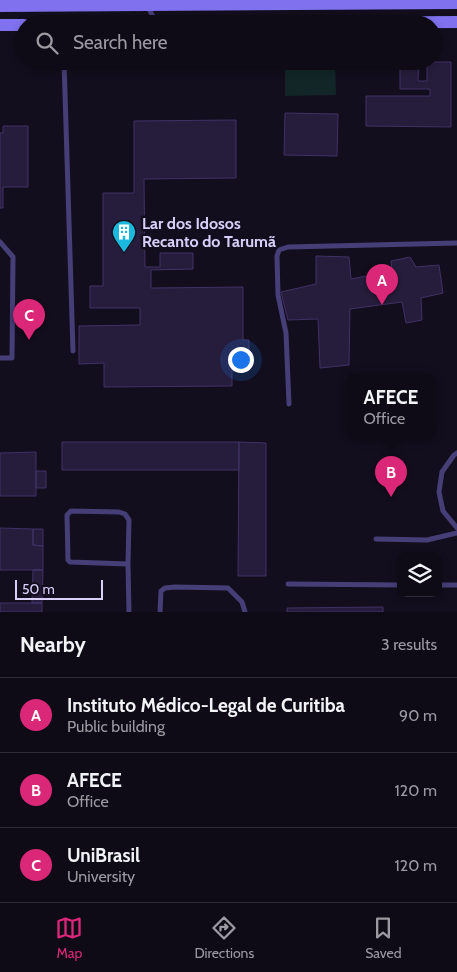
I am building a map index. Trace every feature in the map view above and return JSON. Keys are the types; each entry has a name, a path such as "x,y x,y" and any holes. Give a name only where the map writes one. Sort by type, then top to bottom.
{"main road":[{"path":"0,6 100,2 457,4"},
{"path":"442,22 457,22"},
{"path":"0,25 15,25"}],"lane":[{"path":"149,2 152,15"},
{"path":"64,70 72,351"},
{"path":"0,242 13,258 12,358 0,358"},
{"path":"289,404 286,333 278,295 277,256 279,250 288,247 457,244"},
{"path":"457,453 442,472 439,492 443,511 457,528"},
{"path":"128,564 70,562 68,560 67,540 66,515 68,512 119,512 125,514 129,520 129,612"},
{"path":"376,539 427,540 457,533"},
{"path":"288,584 397,585"},
{"path":"442,585 457,585"},
{"path":"160,612 161,591 175,586 228,588 242,602 245,612"}],"green space":[{"path":"285,70 335,70 336,95 285,96"}],"building":[{"path":"442,62 451,62 451,127 366,126 366,96 430,96 430,89 400,89 400,70 419,70 418,81 427,81 427,70 442,70"},
{"path":"285,113 338,114 337,156 284,155"},
{"name":"Lar dos Idosos Recanto do Tarumã","path":"236,120 236,178 144,179 145,267 160,267 160,253 193,253 193,269 151,270 151,288 243,287 243,340 249,340 249,369 232,369 232,386 104,387 104,363 79,364 79,326 140,325 140,308 90,308 90,286 103,286 103,193 134,193 134,121"},
{"path":"3,126 28,126 28,187 3,187 3,208 0,208 0,133 3,133"},
{"path":"316,256 349,257 351,279 392,271 391,261 410,257 416,267 439,265 443,293 421,298 422,320 406,323 402,302 350,309 349,365 320,368 318,319 288,320 281,292 316,284"},
{"path":"62,442 239,442 239,470 62,470"},
{"path":"239,442 266,443 266,576 238,576"},
{"path":"36,452 36,496 0,496 0,453"},
{"path":"36,471 46,471 46,488 36,488"},
{"path":"0,528 33,529 33,545 43,546 43,570 0,570"},
{"path":"33,529 43,529 43,546 33,545"},
{"path":"33,570 43,570 42,603 32,603"},
{"path":"0,603 42,603 42,612 0,612"},
{"path":"383,607 383,612 287,612 287,608"}],"place":[{"name":"Lar dos Idosos Recanto do Tarumã","path":"124,253"},
{"name":"Instituto Médico-Legal de Curitiba","path":"382,305"},
{"name":"UniBrasil","path":"29,340"},
{"name":"AFECE","path":"391,497"}]}
